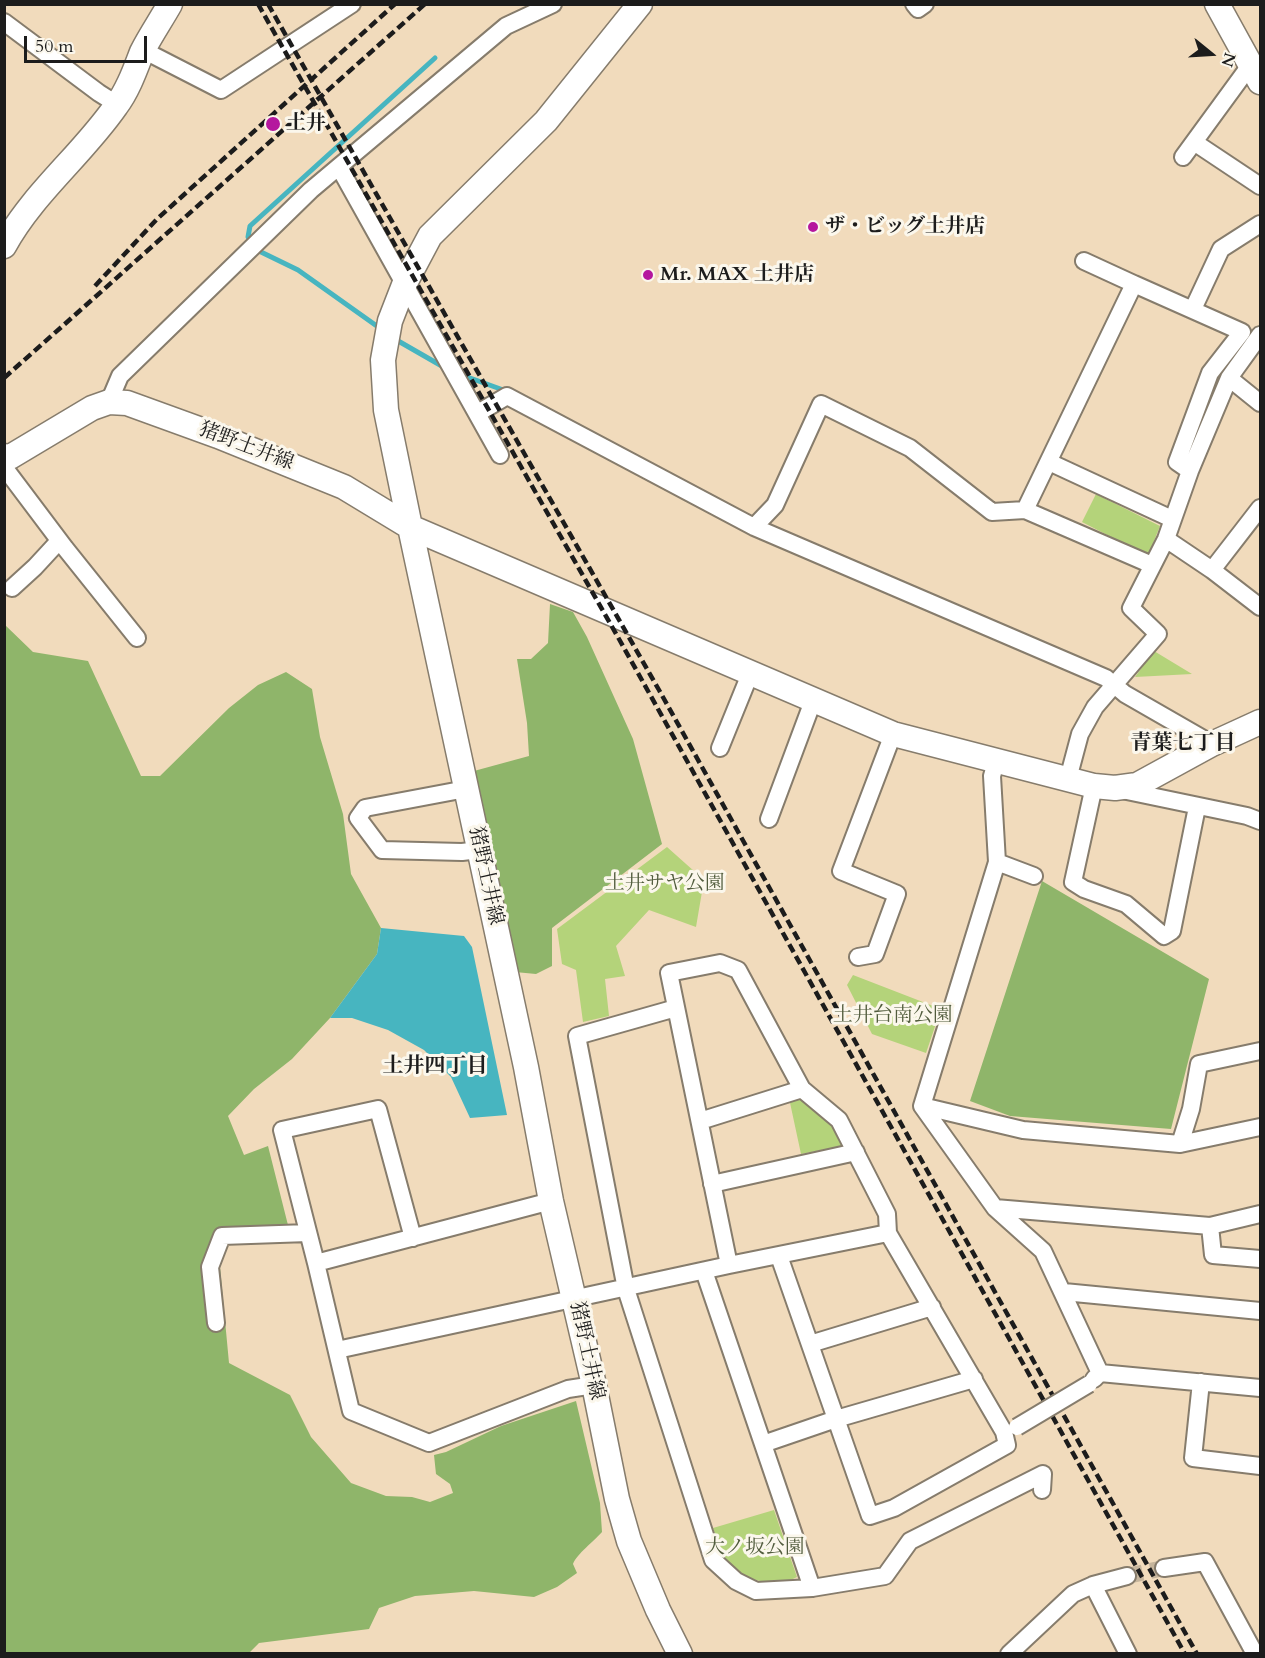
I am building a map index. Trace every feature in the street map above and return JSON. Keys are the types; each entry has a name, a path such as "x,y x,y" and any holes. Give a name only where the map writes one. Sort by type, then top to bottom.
{"main road":[{"path":"7,234 117,105 134,74 143,50 170,4"},
{"path":"640,4 546,121 430,236 404,285 390,321 384,347 386,410 410,527 892,734 1068,779 1105,787 1137,785 1212,744 1260,722"},
{"path":"1218,4 1256,73"},
{"path":"6,462 92,408 109,402"},
{"name":"猪野土井線","path":"109,402 126,403 286,462 344,488 410,527 526,1067 551,1201 575,1299 617,1499 629,1541 658,1610 680,1653"}],"street":[{"path":"143,50 221,90 352,4"},
{"path":"109,402 120,376 311,190 506,26 553,4"},
{"path":"914,4 918,9 925,4"},
{"path":"4,22 117,105"},
{"path":"1183,157 1256,73"},
{"path":"1194,142 1260,186"},
{"path":"339,166 500,455"},
{"path":"1193,309 1221,249 1260,224"},
{"path":"1084,261 1242,332 1210,373 1177,462 1190,471"},
{"path":"1025,510 1134,284"},
{"path":"1068,779 1080,734 1095,707 1158,634 1131,608 1166,539 1190,471 1229,378 1260,335"},
{"path":"1229,378 1260,403"},
{"path":"478,412 507,396 754,527 1106,678 1125,694 1212,744"},
{"path":"754,527 776,504 821,404 910,448 992,512 1025,510 1152,565"},
{"path":"6,462 59,541 137,638"},
{"path":"1049,462 1172,519"},
{"path":"1212,570 1260,508"},
{"path":"1166,539 1212,570 1260,607"},
{"path":"12,588 59,541"},
{"path":"720,748 750,674"},
{"path":"769,819 813,701"},
{"path":"858,957 875,954 897,894 841,871 892,734"},
{"path":"922,1106 997,862 992,776 996,762"},
{"path":"1197,807 1172,931 1164,936 1126,904 1084,889 1073,882 1105,787 1247,816 1260,821"},
{"path":"466,789 364,808 358,818 382,850 462,852 479,850"},
{"path":"997,862 1034,876"},
{"path":"729,1265 669,973 720,963 738,970 802,1089 839,1120 887,1214 888,1233 974,1379 1010,1429 1007,1445 894,1508 870,1516 779,1256"},
{"path":"676,1008 577,1036 626,1289 713,1560 736,1581 756,1591 812,1588 885,1576 910,1541 1042,1474 1042,1490"},
{"path":"1180,1144 1191,1109 1199,1064 1260,1051"},
{"path":"700,1121 802,1089"},
{"path":"922,1106 1023,1130 1180,1144 1260,1127"},
{"path":"922,1106 995,1208 1043,1251 1064,1292 1094,1378"},
{"path":"413,1238 378,1109 282,1130 351,1412 429,1443 568,1389 594,1385"},
{"path":"712,1184 856,1152"},
{"path":"316,1263 551,1201"},
{"path":"995,1208 1210,1226 1260,1214"},
{"path":"1210,1226 1213,1256 1260,1259"},
{"path":"216,1323 210,1267 222,1236 308,1233"},
{"path":"337,1350 888,1233"},
{"path":"704,1272 812,1588"},
{"path":"1064,1292 1260,1311"},
{"path":"810,1344 932,1307"},
{"path":"1010,1429 1094,1378 1201,1382 1260,1388"},
{"path":"763,1444 836,1419 974,1379"},
{"path":"1201,1382 1193,1458 1260,1466"},
{"path":"1164,1568 1205,1562 1255,1653"},
{"path":"1009,1653 1073,1594 1093,1585 1128,1576"},
{"path":"1093,1585 1128,1653"}],"green space":[{"path":"1096,494 1160,526 1148,556 1082,522"},
{"path":"550,604 573,612 587,637 633,739 662,844 552,928 552,966 536,974 515,972 474,771 529,756 527,723 517,659 531,659 548,643"},
{"path":"4,624 33,652 88,661 141,776 160,776 229,708 258,685 286,672 312,689 320,737 343,814 351,874 381,928 377,954 330,1018 292,1059 254,1089 228,1116 244,1155 268,1146 290,1233 218,1246 229,1363 290,1395 311,1437 351,1483 386,1496 412,1497 430,1502 453,1493 450,1484 436,1474 434,1455 446,1452 501,1426 576,1401 600,1503 602,1532 575,1560 573,1564 577,1573 557,1587 534,1597 474,1591 415,1596 379,1608 369,1629 259,1643 249,1653 5,1653"},
{"path":"1154,651 1192,674 1135,677"},
{"name":"土井サヤ公園","path":"667,847 704,880 696,927 649,910 616,946 625,976 605,979 609,1016 583,1022 576,970 562,964 557,929"},
{"path":"1042,881 1209,979 1171,1129 1010,1116 970,1101"},
{"name":"土井台南公園","path":"853,975 941,1009 926,1053 872,1034 847,985"},
{"path":"800,1095 834,1122 842,1146 801,1154 789,1098"},
{"name":"大ノ坂公園","path":"774,1510 797,1577 788,1581 768,1582 747,1577 738,1572 724,1559 713,1528"}],"water":[{"path":"381,928 464,936 472,947 507,1115 470,1118 451,1077 424,1050 388,1030 352,1018 330,1018 377,954"}],"waterway":[{"path":"381,329 298,270 261,252 248,237 250,226 435,58"},
{"path":"393,338 447,369"},
{"path":"459,374 506,391"}],"tunnel":[{"path":"1127,1576 1164,1568"}],"railway":[{"path":"258,4 619,639 1185,1654"},
{"path":"268,4 659,690 1197,1654"},
{"path":"95,286 157,219 395,4"},
{"path":"4,378 425,4"}],"place":[{"name":"土井","path":"273,124"},
{"name":"ザ・ビッグ土井店","path":"813,227"},
{"name":"Mr. MAX 土井店","path":"648,275"}],"district":[{"name":"青葉七丁目","path":"1183,744"},
{"name":"土井四丁目","path":"435,1067"}]}
